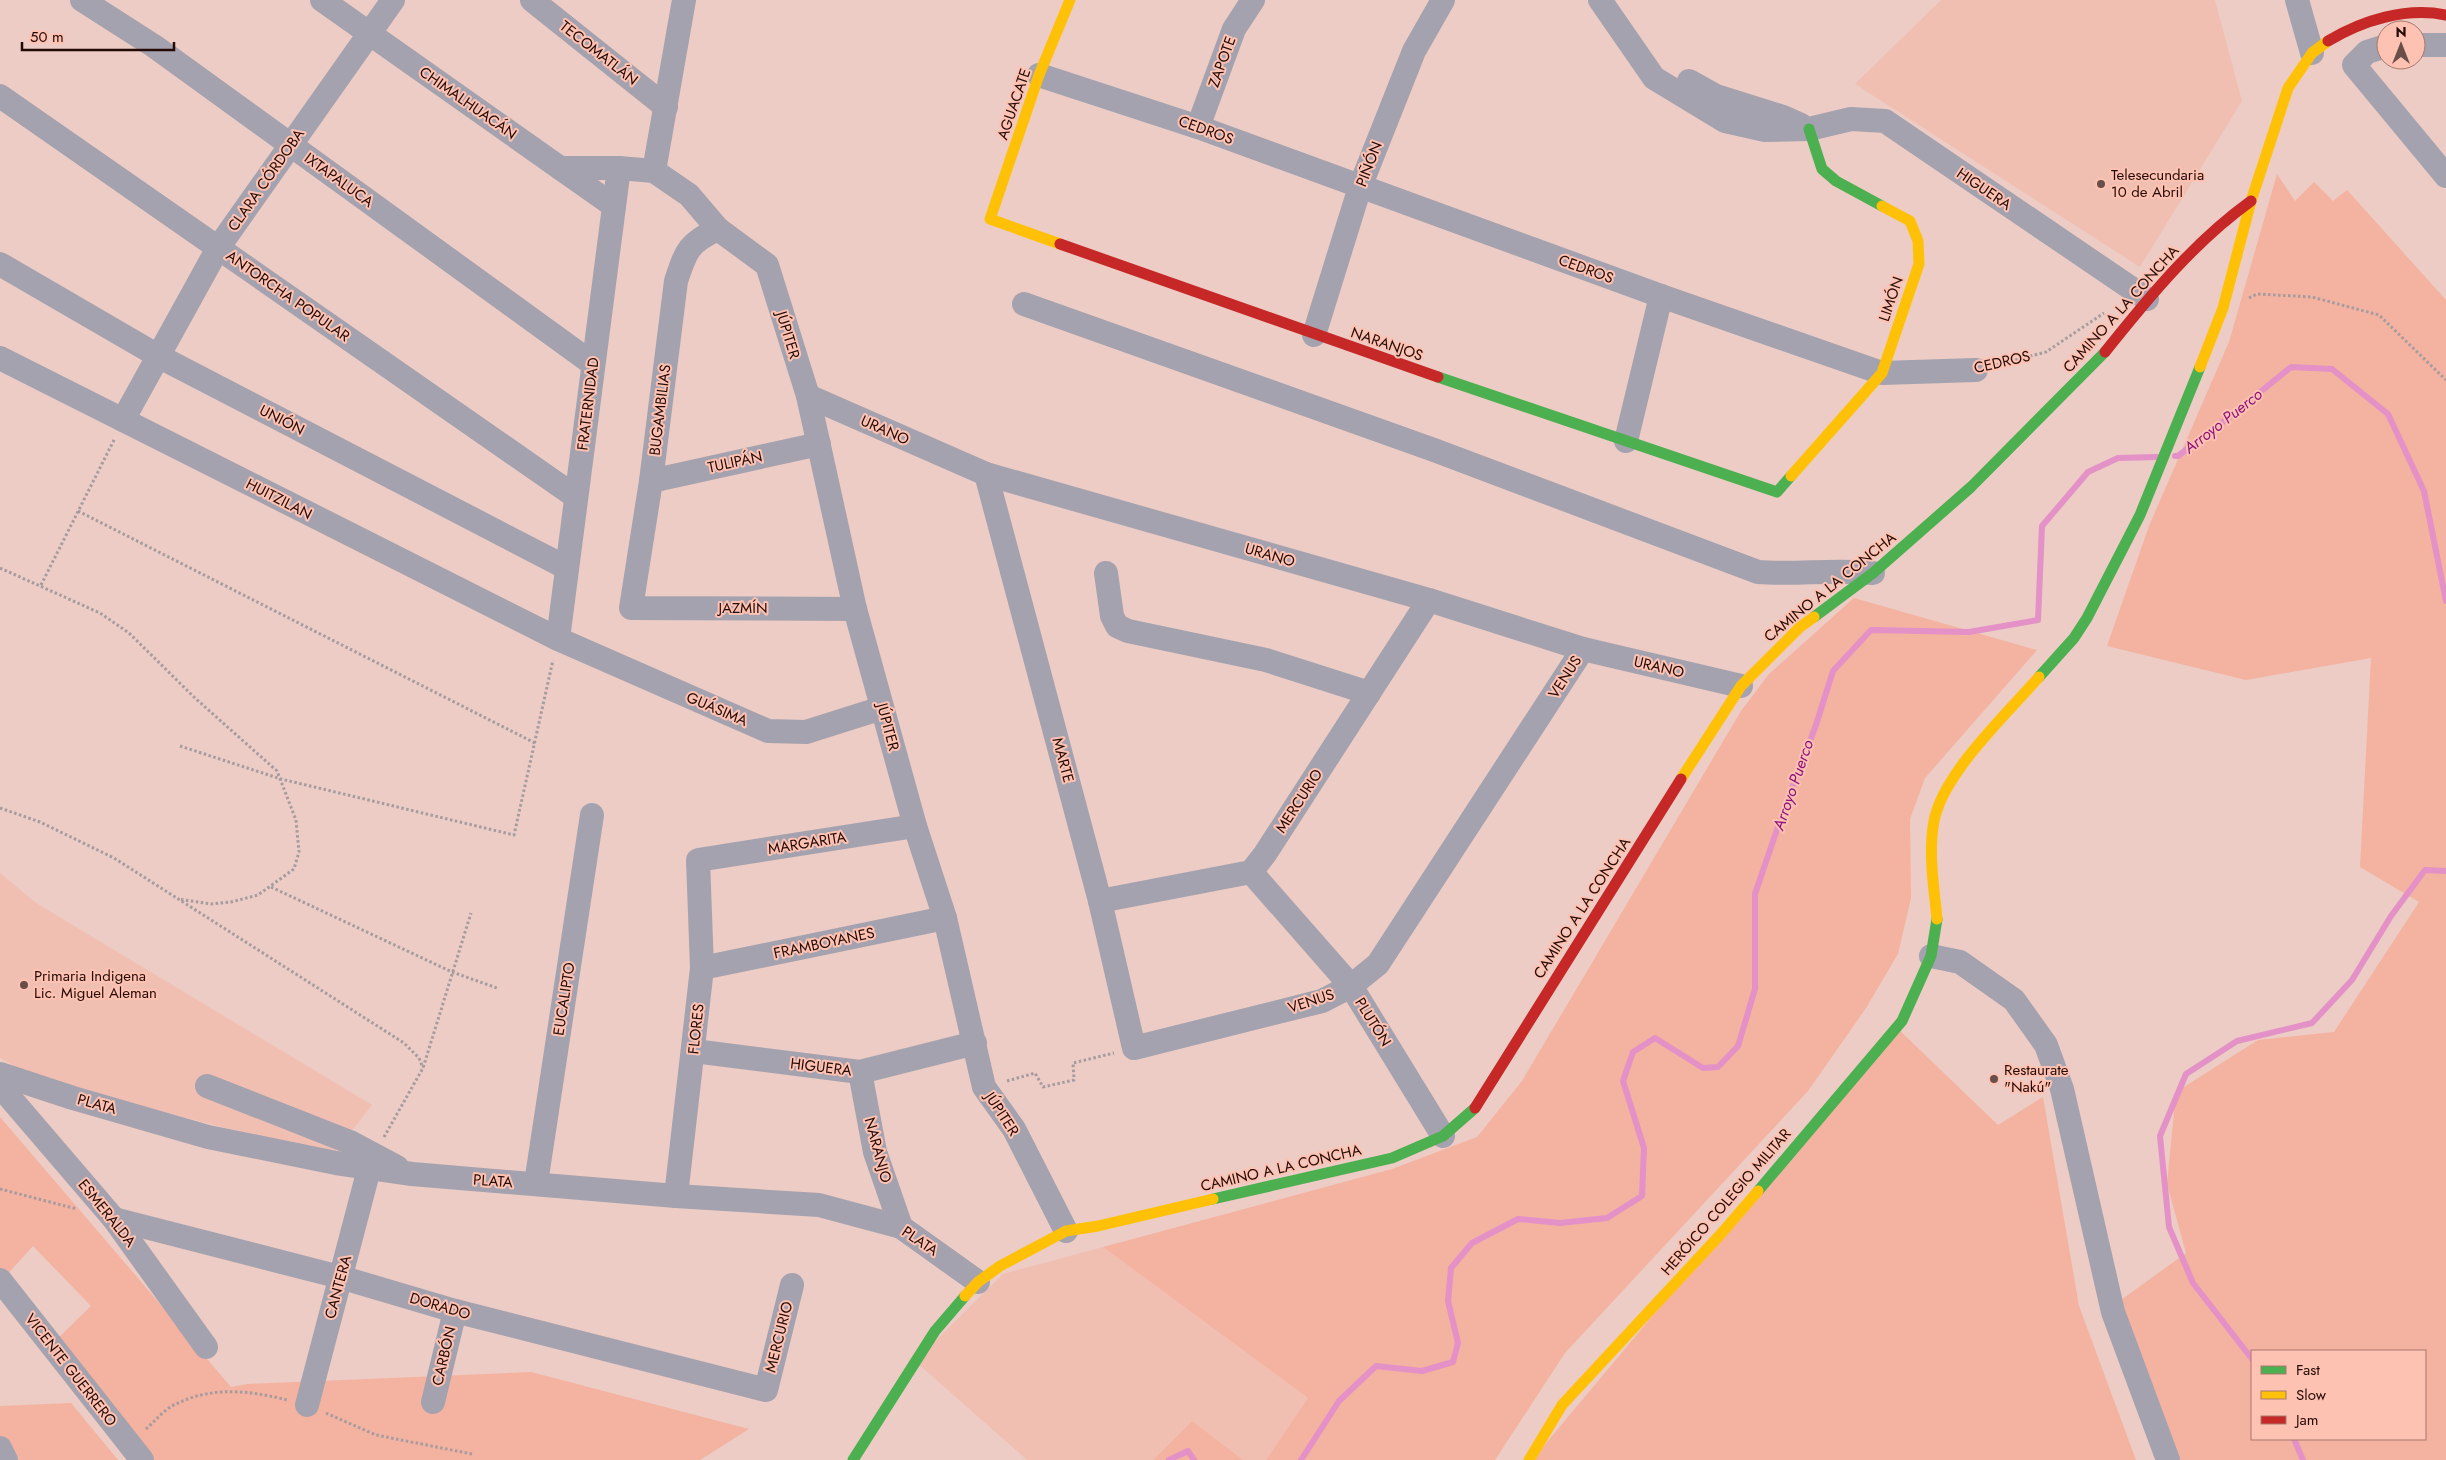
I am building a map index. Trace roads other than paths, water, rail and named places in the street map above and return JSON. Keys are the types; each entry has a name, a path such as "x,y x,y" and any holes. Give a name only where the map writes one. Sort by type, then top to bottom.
{"street":[{"name":"IXTAPALUCA","path":"82,0 154,46 593,364"},
{"name":"CHIMALHUACÁN","path":"322,0 614,206"},
{"name":"CLARA CÓRDOBA","path":"123,420 160,357 218,248 393,0"},
{"name":"TECOMATLÁN","path":"532,0 666,107"},
{"path":"560,168 619,168 654,171 684,0"},
{"name":"AGUACATE","path":"990,219 1039,75 1070,0"},
{"name":"ZAPOTE","path":"1198,127 1234,29 1253,0"},
{"name":"PIÑÓN","path":"1314,335 1360,187 1414,51 1443,0"},
{"name":"HIGUERA","path":"1600,0 1654,78 1725,121 1765,130 1809,129 1851,119 1885,121 2140,306"},
{"path":"2297,0 2312,53"},
{"path":"2168,1460 2113,1312 2062,1088 2046,1045 2014,1000 1960,962 1931,956 1937,920 1931,862 1934,820 1945,790 1975,750 2074,638 2087,618 2140,515 2181,418 2223,308 2251,201 2288,88 2312,53 2346,32 2384,18 2426,11 2446,15"},
{"path":"2426,44 2446,45"},
{"path":"2376,49 2367,52 2354,65 2446,176"},
{"name":"CEDROS","path":"1039,75 1198,127 1661,296 1882,373 1976,370"},
{"name":"ANTORCHA POPULAR","path":"0,96 576,496"},
{"name":"LIMÓN","path":"1777,492 1882,373 1919,264 1918,240 1910,221 1836,181 1822,169 1809,129"},
{"name":"FRATERNIDAD","path":"558,640 619,168"},
{"name":"JÚPITER","path":"654,171 689,195 718,229 767,265 808,396 855,608 882,708 915,826 946,918 984,1087 1014,1129 1066,1230"},
{"name":"CAMINO A LA CONCHA","path":"853,1460 935,1331 978,1282 1000,1266 1066,1230 1107,1224 1392,1158 1443,1136 1472,1112 1509,1050 1741,686 1800,627 1873,573 1971,487 2023,437 2103,354 2140,306 2222,222 2251,201"},
{"name":"NARANJOS","path":"990,219 1314,335 1777,492"},
{"name":"BUGAMBILIAS","path":"631,608 651,481 676,281 685,255 698,238 718,229"},
{"name":"UNIÓN","path":"0,264 160,357 567,568"},
{"path":"1626,441 1661,296"},
{"path":"1024,304 1434,450 1758,572 1779,574 1842,570 1873,573"},
{"name":"HUITZILAN","path":"0,358 558,640"},
{"name":"URANO","path":"808,396 986,474 1429,600 1583,649 1741,686"},
{"name":"TULIPÁN","path":"651,481 819,444"},
{"name":"MARTE","path":"986,474 1100,900 1134,1048"},
{"path":"1106,572 1112,616 1117,626 1128,631 1266,660 1369,693"},
{"name":"MERCURIO","path":"1251,872 1265,854 1429,600"},
{"name":"JAZMÍN","path":"631,608 855,608"},
{"name":"GUÁSIMA","path":"558,640 768,731 806,732 882,708"},
{"name":"VENUS","path":"1134,1048 1322,1001 1351,986 1378,964 1583,649"},
{"name":"EUCALIPTO","path":"536,1183 592,815"},
{"name":"MARGARITA","path":"698,860 915,826"},
{"name":"FLORES","path":"676,1196 702,968 698,860"},
{"path":"1100,900 1251,872"},
{"name":"PLUTÓN","path":"1251,872 1351,986 1443,1136"},
{"name":"FRAMBOYANES","path":"702,968 946,918"},
{"name":"HERÓICO COLEGIO MILITAR","path":"1529,1460 1562,1405 1719,1236 1902,1021 1931,956"},
{"name":"HIGUERA","path":"694,1050 860,1072 975,1044"},
{"name":"NARANJO","path":"860,1072 875,1152 901,1227"},
{"name":"PLATA","path":"0,1074 73,1098 208,1137 372,1162 412,1174 676,1196 819,1205 901,1227 978,1282"},
{"name":"ESMERALDA","path":"0,1086 114,1219 206,1346"},
{"path":"207,1086 352,1143 372,1162"},
{"name":"CANTERA","path":"307,1405 372,1162"},
{"name":"DORADO","path":"114,1219 340,1277 455,1310 766,1390"},
{"name":"VICENTE GUERRERO","path":"0,1280 142,1460"},
{"name":"MERCURIO","path":"766,1390 792,1285"},
{"name":"CARBÓN","path":"433,1402 455,1310"},
{"path":"0,1448 6,1460"}],"waterway":[{"name":"Arroyo Puerco","path":"2175,456 2178,456 2232,415 2291,367 2332,369 2388,414 2424,491 2446,601"},
{"name":"Arroyo Puerco","path":"1301,1460 1339,1401 1376,1366 1422,1371 1453,1362 1458,1343 1448,1301 1451,1268 1472,1243 1518,1219 1560,1223 1607,1218 1642,1196 1644,1148 1623,1081 1633,1052 1655,1038 1703,1068 1718,1067 1738,1046 1755,989 1755,894 1784,809 1816,725 1833,671 1871,630 1969,632 2038,620 2042,526 2088,472 2118,458 2157,457"},
{"path":"2251,1358 2193,1283 2169,1227 2160,1136 2186,1074 2237,1041 2312,1023 2352,980 2391,916 2425,870 2446,871"},
{"path":"2294,1440 2303,1460"},
{"name":"Arroyo Puerco","path":"1169,1460 1188,1451 1194,1460"}],"place":[{"name":"Telesecundaria 10 de Abril","path":"2101,184"},
{"name":"Primaria Indigena Lic. Miguel Aleman","path":"24,985"},
{"name":"Restaurate \"Nakú\"","path":"1994,1079"}]}
